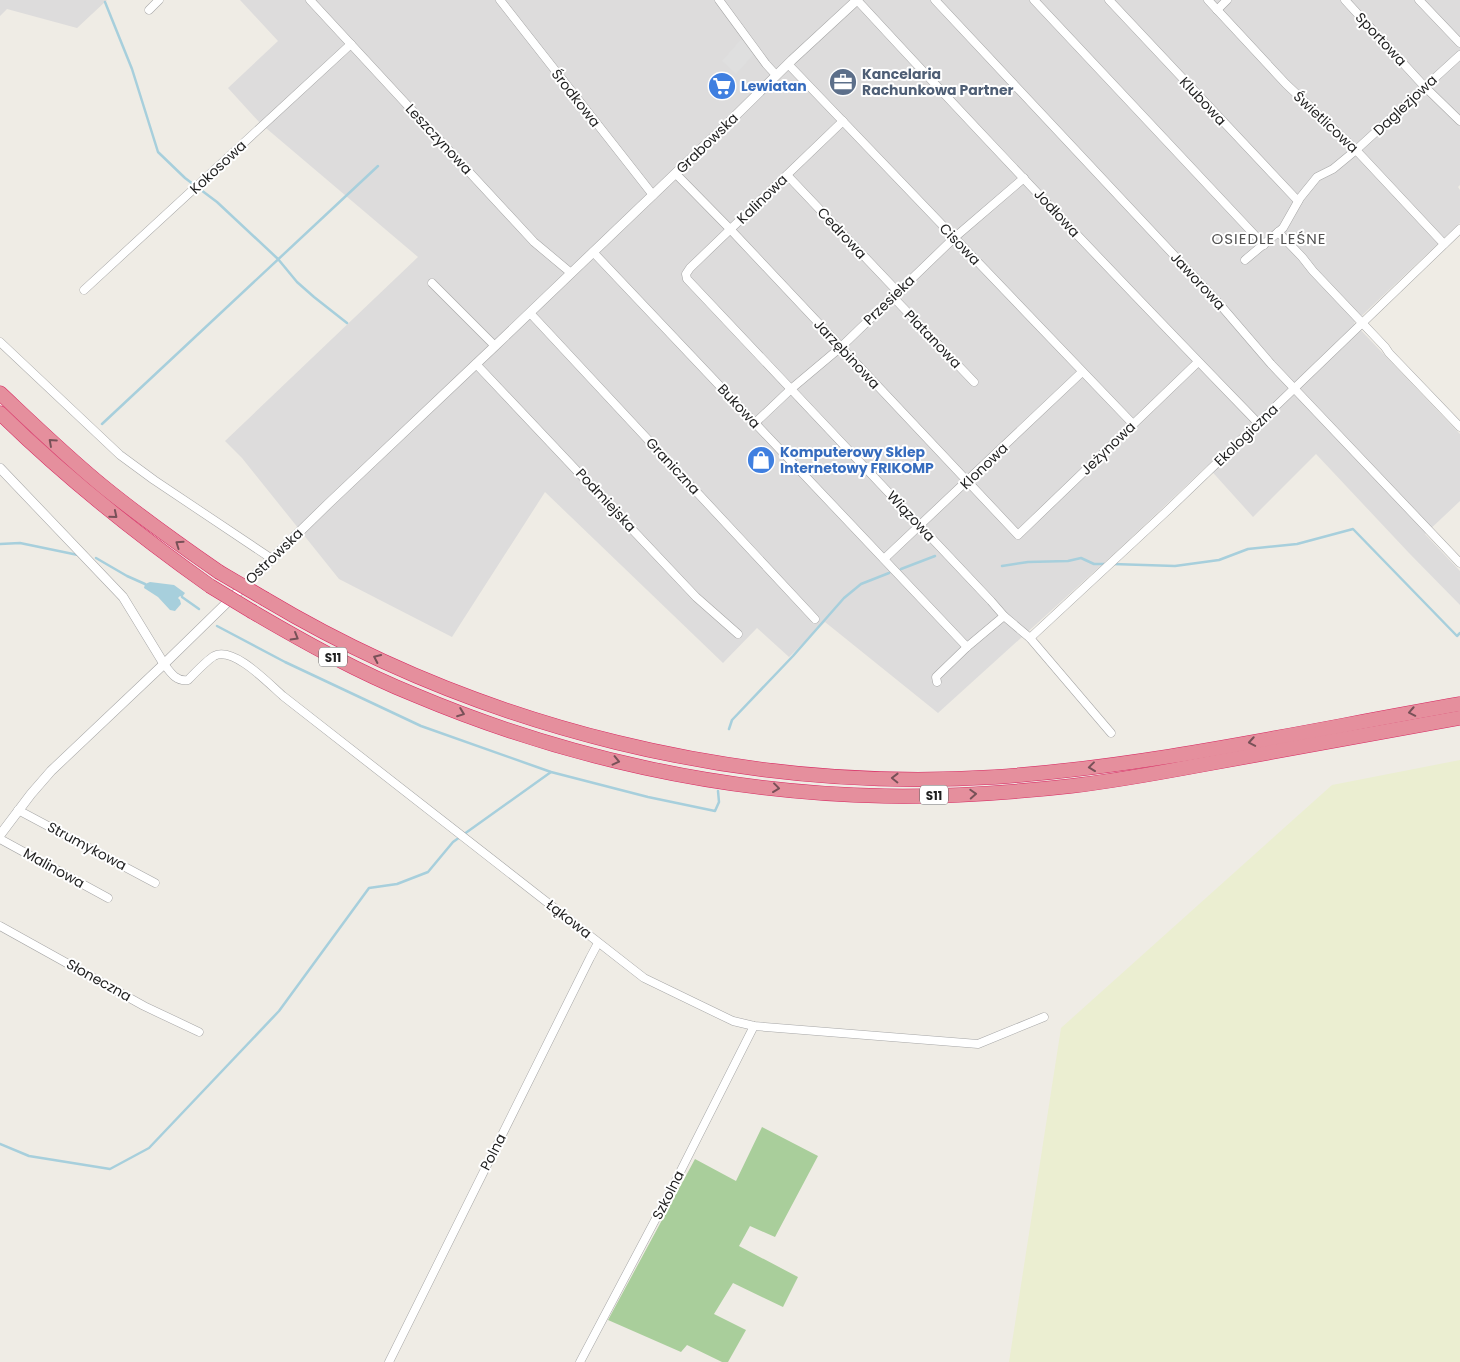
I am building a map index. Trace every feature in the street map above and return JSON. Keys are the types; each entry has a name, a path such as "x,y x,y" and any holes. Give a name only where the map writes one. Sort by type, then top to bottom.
{"highway":[{"name":"S11","path":"0,392 44,435 104,487 220,572 290,614 351,646 480,702 542,722 626,745 680,756 818,775 863,778 992,777 1121,764 1198,752 1460,704"},
{"name":"S11","path":"0,412 50,460 117,518 162,552 210,586 317,649 415,696 478,720 574,751 671,773 806,792 882,796 1007,792 1074,786 1198,766 1460,718"}],"street":[{"path":"149,10 159,0"},
{"name":"Leszczynowa","path":"310,0 534,242 571,274"},
{"name":"Środkowa","path":"500,0 653,195"},
{"path":"719,0 776,75"},
{"name":"Grabowska","path":"557,286 676,174 776,75 857,0"},
{"name":"Jodłowa","path":"857,0 1198,362 1258,423"},
{"name":"Jaworowa","path":"934,0 1216,300 1294,389 1460,563"},
{"path":"1034,0 1264,245"},
{"name":"Klubowa","path":"1109,0 1298,201"},
{"name":"Świetlicowa","path":"1208,0 1286,84 1356,150 1444,244"},
{"path":"1217,10 1227,0"},
{"name":"Sportowa","path":"1345,0 1424,86 1460,122"},
{"path":"1419,0 1460,43"},
{"name":"Kokosowa","path":"84,290 351,44"},
{"name":"Daglezjowa","path":"1245,260 1283,228 1298,201 1317,177 1333,168 1356,150 1460,55"},
{"name":"Cisowa","path":"788,64 1133,424"},
{"name":"Kalinowa","path":"687,279 686,274 690,268 843,121"},
{"name":"Jarzębinowa","path":"676,174 1018,535"},
{"name":"Cedrowa","path":"787,175 895,294"},
{"name":"Przesieka","path":"755,423 791,389 841,347 954,238 1024,178"},
{"name":"Ekologiczna","path":"1030,638 1363,324 1460,229"},
{"path":"1278,232 1385,347 1389,354 1460,427"},
{"name":"Bukowa","path":"593,252 967,647"},
{"name":"Wiązowa","path":"687,279 1004,616 1030,638 1111,734"},
{"path":"432,283 495,346"},
{"name":"Ostrowska","path":"0,835 18,810 51,771 557,286"},
{"name":"Platanowa","path":"895,294 974,382"},
{"name":"Graniczna","path":"530,313 815,619"},
{"path":"0,342 120,455 272,559"},
{"name":"Jeżynowa","path":"1018,535 1198,362"},
{"name":"Podmiejska","path":"476,364 696,597 738,634"},
{"name":"Klonowa","path":"884,559 1082,372"},
{"path":"0,468 123,597 164,664"},
{"path":"937,682 936,677 967,647 1004,616"},
{"name":"Łąkowa","path":"164,664 175,678 184,681 188,680 214,656 221,654 242,662 644,978 733,1021 754,1026 978,1044 1044,1017"},
{"name":"Strumykowa","path":"18,810 155,883"},
{"name":"Malinowa","path":"0,839 108,898"},
{"name":"Słoneczna","path":"0,926 144,1006 199,1032"},
{"name":"Polna","path":"389,1362 598,943"},
{"name":"Szkolna","path":"580,1362 671,1190 754,1026"}],"shaded area":[{"path":"0,0 107,0 77,28 7,9 0,16"},
{"path":"240,0 1460,0 1460,185 1458,187 1460,190 1460,223 1354,323 1460,434 1460,501 1425,534 1460,571 1460,605 1316,454 1253,517 1207,466 1117,551 938,713 825,622 789,657 757,628 723,663 545,492 452,637 339,579 242,458 225,441 418,257 260,123 228,88 278,41"},
{"path":"743,37 755,53 736,74 722,61"}],"green space":[{"path":"1460,760 1460,1362 1009,1362 1061,1028 1332,785"},
{"path":"762,1127 818,1156 775,1237 750,1226 739,1246 798,1277 783,1307 733,1283 714,1314 746,1330 728,1362 722,1362 687,1345 681,1352 608,1320 695,1159 736,1181"}],"water":[{"path":"150,582 174,585 185,593 182,597 178,598 181,604 175,611 170,610 158,597 144,588 145,584"}],"waterway":[{"path":"105,2 132,69 158,152 185,178 217,202 278,259 297,282 347,323"},
{"path":"102,424 378,166"},
{"path":"1113,564 1175,566 1219,560 1248,549 1297,544 1353,529 1457,636 1460,633"},
{"path":"0,544 20,543 78,555"},
{"path":"901,569 935,556"},
{"path":"96,558 145,584"},
{"path":"1002,566 1028,562 1068,561 1081,558 1094,564 1107,564"},
{"path":"729,729 732,720 793,656 844,598 861,584 889,573"},
{"path":"182,597 199,609"},
{"path":"217,626 285,662 421,726 551,772 648,797 715,811 719,802 718,791"},
{"path":"0,1144 29,1156 110,1169 149,1148 279,1011 369,888 397,884 428,872 453,842 551,772"}],"place":[{"name":"Kancelaria Rachunkowa Partner","path":"843,82"},
{"name":"Lewiatan","path":"722,86"},
{"name":"Komputerowy Sklep Internetowy FRIKOMP","path":"761,460"}],"district":[{"name":"OSIEDLE LEŚNE","path":"1269,238"}]}
